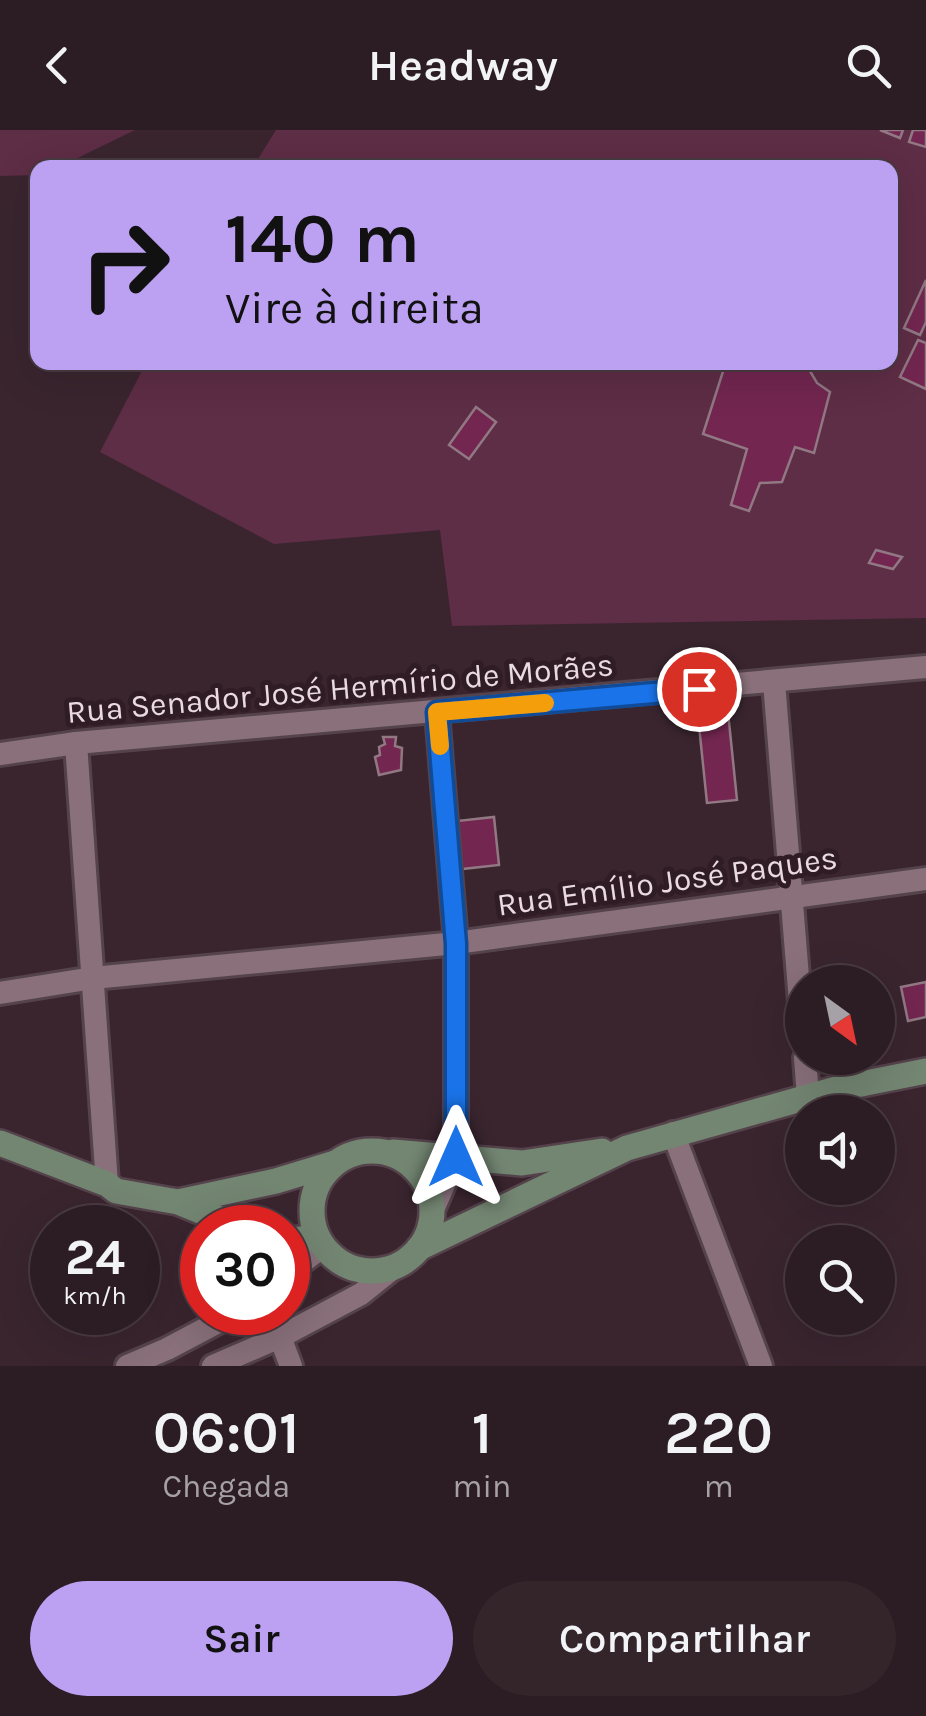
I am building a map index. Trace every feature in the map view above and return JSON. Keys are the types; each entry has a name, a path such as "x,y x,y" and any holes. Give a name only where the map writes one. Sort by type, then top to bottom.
{"main road":[{"path":"817,1095 926,1071"},
{"path":"335,1163 321,1178 313,1197 312,1218 320,1242 340,1264 380,1271 396,1266 419,1248 627,1148 785,1103"},
{"path":"0,1142 116,1191 185,1205"},
{"path":"178,1202 276,1181 365,1151 522,1163 627,1148"},
{"path":"381,1151 401,1158 417,1171 428,1189 432,1212 429,1230 419,1248"},
{"path":"310,1241 320,1242"}],"street":[{"name":"Rua Senador José Hermírio de Morães","path":"0,754 76,743 926,667"},
{"path":"774,682 797,965"},
{"path":"432,1212 456,1157 456,944 437,712"},
{"path":"76,743 107,1184"},
{"name":"Rua Emílio José Paques","path":"0,993 93,978 456,944 926,879"},
{"path":"673,1133 761,1366"},
{"path":"310,1252 320,1242"},
{"path":"212,1366 280,1337 361,1294 396,1266"},
{"path":"127,1366 194,1335"},
{"path":"280,1337 291,1366"}],"shaded area":[{"path":"0,130 135,130 73,160 30,160 30,175 0,176"},
{"path":"276,130 926,130 926,618 452,626 440,530 274,544 100,452 142,370 898,370 898,160 257,160"}],"building":[{"path":"880,130 903,130 900,138"},
{"path":"913,130 926,130 926,147 909,142"},
{"path":"926,280 926,322 920,335 904,328"},
{"path":"918,340 926,343 926,389 900,377"},
{"path":"723,370 808,370 830,392 814,453 795,447 782,482 760,483 749,511 731,505 747,449 703,434"},
{"path":"476,407 496,422 469,459 449,445"},
{"path":"876,550 902,557 893,569 869,563"},
{"path":"728,712 737,800 707,803 698,716"},
{"path":"383,737 396,737 395,746 402,748 401,770 379,775 375,757 385,744"},
{"path":"494,817 499,865 462,869 457,821"},
{"path":"926,982 926,1017 908,1021 901,987"}],"slow traffic":[{"path":"440,746 437,712 545,703"}],"route":[{"path":"456,1157 456,944 437,712 699,689"}]}
